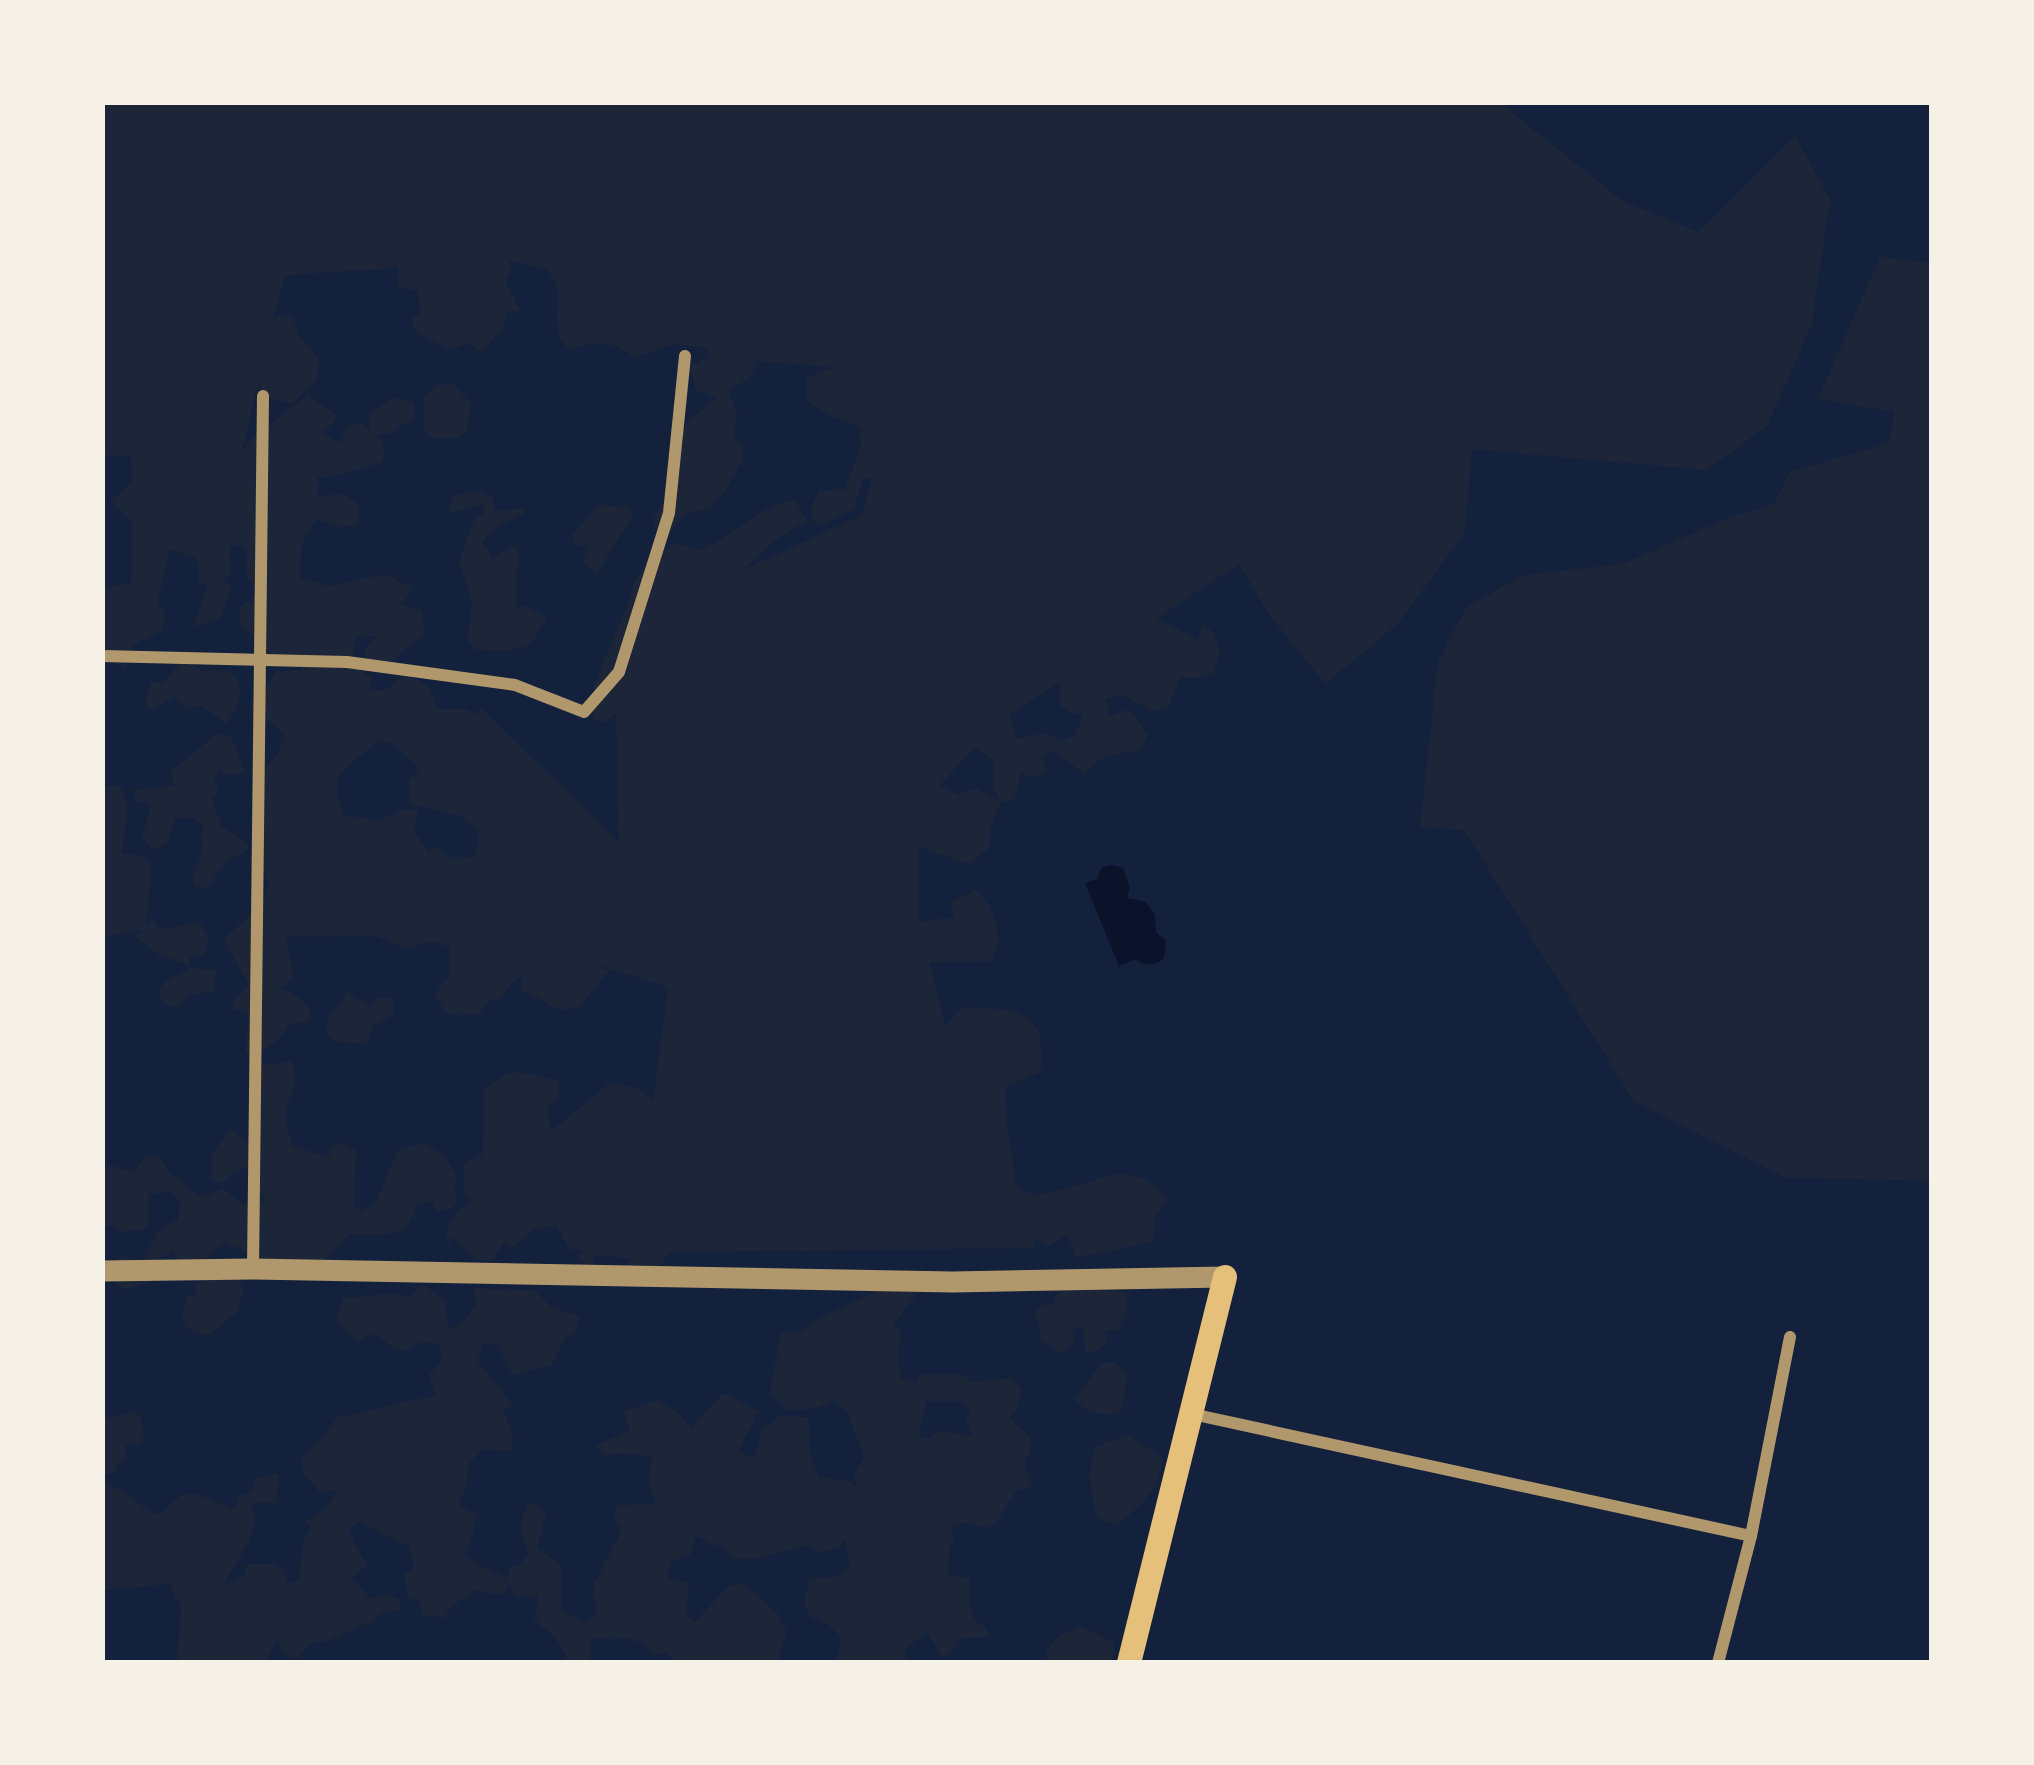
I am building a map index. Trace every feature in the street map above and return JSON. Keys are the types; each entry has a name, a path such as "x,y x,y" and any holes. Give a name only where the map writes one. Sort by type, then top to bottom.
{"main road":[{"path":"1129,1663 1225,1276"}],"street":[{"path":"102,656 347,662 515,685 584,712 619,672 669,513 685,356"},
{"path":"253,1269 262,396"},
{"path":"102,1270 953,1282 1225,1276"},
{"path":"1718,1663 1751,1536 1790,1336"},
{"path":"1191,1413 1751,1536"}],"shaded area":[{"path":"102,102 1499,102 1623,201 1698,232 1795,136 1830,199 1812,324 1767,426 1707,470 1472,449 1465,532 1398,624 1325,684 1270,616 1239,564 1157,618 1198,640 1202,624 1213,632 1220,652 1213,673 1181,677 1167,708 1152,711 1124,696 1106,698 1109,717 1129,709 1148,735 1140,750 1102,759 1085,775 1053,750 1043,756 1045,773 1031,777 1021,772 1015,799 1001,803 989,830 990,848 969,864 918,847 918,922 955,917 950,902 976,890 996,923 992,961 929,962 945,1026 962,1007 993,1008 1025,1017 1040,1035 1041,1072 1006,1086 1015,1186 1037,1196 1121,1173 1146,1179 1168,1200 1155,1217 1154,1241 1077,1258 1067,1234 1049,1247 1036,1238 1033,1248 669,1252 654,1277 646,1267 634,1264 630,1271 626,1269 630,1259 594,1255 592,1265 578,1260 582,1250 569,1249 557,1225 536,1228 513,1246 504,1242 492,1261 474,1258 453,1237 448,1245 451,1220 470,1202 464,1191 464,1164 483,1153 483,1092 510,1074 559,1081 559,1098 547,1107 551,1131 611,1082 639,1089 653,1101 668,987 598,965 608,972 580,1007 560,1010 522,990 523,975 504,996 486,1003 479,1015 446,1014 435,994 450,974 449,947 431,941 407,949 376,936 286,937 294,978 278,989 301,999 312,1020 287,1026 270,1046 245,1053 249,1013 232,1009 249,985 224,939 262,904 268,885 251,833 257,819 261,772 276,756 285,736 250,704 276,671 302,671 302,655 291,655 280,664 243,626 240,606 252,600 259,585 247,578 246,548 229,545 231,573 223,582 232,585 221,618 193,627 207,586 199,582 197,558 170,549 157,604 164,612 163,629 133,646 125,670 102,651 102,588 131,583 132,522 110,501 132,483 131,456 102,455","holes":["509,262 547,269 556,286 559,336 571,350 605,344 635,358 674,344 708,348 708,357 690,366 696,390 716,398 681,428 672,496 653,520 666,539 682,516 712,506 743,459 743,446 734,439 737,413 728,390 750,376 756,361 835,367 806,377 806,401 860,427 861,446 845,489 819,491 812,520 822,525 854,509 863,480 872,477 863,514 744,570 773,543 808,522 795,500 770,508 701,550 677,543 649,561 633,585 594,685 593,720 604,723 616,713 619,842 480,707 478,715 467,709 438,709 429,686 406,674 385,690 369,691 372,678 348,662 354,654 355,637 378,636 365,649 365,667 382,669 425,634 422,611 402,604 413,588 385,574 328,586 301,578 302,546 317,519 338,527 360,520 358,503 343,494 318,496 317,478 382,462 385,449 378,435 408,424 414,417 414,403 394,397 370,413 370,429 361,423 349,425 340,443 319,432 337,416 308,395 253,437 242,452 258,383 268,399 293,403 316,380 320,360 298,335 294,317 280,314 273,321 285,275 398,268 397,286 418,291 420,314 411,317 417,334 451,350 467,343 482,352 503,328 508,311 520,311 505,280","1060,681 1060,705 1073,714 1084,713 1075,735 1061,741 1045,733 1017,739 1009,715","379,740 393,744 419,768 409,781 409,803 461,816 478,830 476,857 450,858 435,846 429,853 414,830 418,810 403,810 378,820 344,816 337,787 350,764","975,747 993,760 993,789 1000,801 975,788 958,795 940,785"]},
{"path":"1880,257 1932,263 1932,1179 1927,1181 1784,1177 1634,1101 1464,830 1420,827 1438,661 1466,608 1523,575 1622,564 1731,517 1774,504 1790,472 1889,443 1894,412 1818,399"},
{"path":"453,383 471,404 467,431 458,438 432,438 423,429 424,398 435,386"},
{"path":"480,491 493,497 493,511 523,509 525,513 496,527 482,542 492,557 516,545 518,609 523,605 547,617 533,642 510,651 477,650 467,641 472,604 459,561 475,517 484,516 483,504 449,513 453,495"},
{"path":"599,505 629,508 634,513 597,574 582,563 589,543 576,547 572,535"},
{"path":"185,657 202,671 236,677 240,692 227,724 200,706 185,708 176,697 148,711 151,683 164,682"},
{"path":"216,734 231,737 245,771 233,776 219,771 213,781 219,791 212,800 222,827 248,843 248,850 226,861 208,888 195,887 192,875 202,854 203,825 193,818 176,818 168,843 152,850 142,837 151,805 134,801 134,790 174,786 171,772"},
{"path":"120,786 128,806 122,853 152,863 146,925 154,920 158,929 200,923 209,938 204,954 190,957 189,965 158,954 136,937 142,929 102,938 102,789"},
{"path":"1102,867 1123,868 1130,887 1127,898 1146,902 1155,915 1156,932 1166,941 1164,958 1157,963 1135,959 1119,966 1085,883 1097,879"},
{"path":"193,967 216,971 214,991 188,996 177,1008 163,1003 158,991 166,981"},
{"path":"347,993 370,1005 379,997 393,998 393,1014 372,1026 368,1044 336,1042 326,1033 328,1019"},
{"path":"291,1061 295,1081 286,1117 292,1145 327,1158 336,1142 356,1150 354,1203 360,1211 375,1204 398,1150 422,1143 444,1154 457,1177 458,1200 452,1209 437,1211 432,1201 416,1204 413,1216 400,1230 348,1235 300,1276 224,1242 204,1261 185,1270 173,1251 155,1261 153,1281 125,1290 116,1284 117,1256 143,1261 158,1230 178,1220 180,1203 172,1192 149,1194 147,1229 124,1232 104,1224 102,1228 102,1172 110,1165 134,1172 147,1155 159,1157 169,1172 202,1198 223,1188 243,1204 264,1202 263,1195 254,1191 261,1163 233,1172 225,1182 212,1182 211,1156 230,1128 245,1143 254,1138 259,1066"},
{"path":"222,1269 244,1289 237,1312 207,1336 186,1328 181,1315 188,1296 197,1294 195,1286"},
{"path":"422,1284 445,1300 448,1328 461,1325 476,1306 474,1288 535,1291 551,1307 580,1316 552,1365 513,1375 497,1343 482,1345 478,1362 514,1406 503,1410 513,1434 511,1451 483,1449 468,1464 459,1505 476,1514 474,1534 464,1554 507,1579 511,1565 519,1566 528,1554 522,1520 527,1505 537,1504 546,1514 537,1548 561,1566 562,1610 582,1622 596,1616 594,1584 622,1530 613,1515 618,1505 656,1504 648,1480 652,1457 604,1456 595,1445 630,1431 624,1411 657,1401 679,1413 691,1428 723,1393 759,1411 738,1451 755,1458 761,1431 779,1416 808,1417 811,1455 819,1478 847,1480 857,1487 854,1475 864,1457 848,1413 834,1401 814,1409 787,1410 770,1393 781,1331 803,1332 816,1320 888,1286 911,1286 916,1295 894,1324 900,1332 902,1380 918,1381 919,1374 965,1375 970,1382 1012,1378 1021,1390 1017,1411 1009,1418 1030,1437 1024,1465 1033,1486 1016,1491 996,1523 986,1528 963,1522 951,1526 954,1546 950,1543 948,1575 970,1578 972,1613 989,1637 959,1638 955,1649 942,1658 927,1632 905,1649 906,1663 836,1663 841,1637 810,1617 804,1603 809,1580 841,1576 849,1567 845,1539 838,1549 817,1553 808,1545 755,1559 734,1559 725,1549 696,1536 690,1555 670,1562 667,1577 689,1584 686,1614 694,1623 729,1585 744,1584 778,1614 787,1633 777,1663 678,1663 666,1653 651,1653 645,1644 626,1638 590,1639 591,1663 564,1663 567,1657 556,1639 534,1619 539,1594 514,1595 508,1583 507,1593 476,1590 452,1606 444,1618 422,1615 419,1599 408,1598 404,1573 414,1568 409,1546 357,1522 348,1531 367,1565 352,1578 371,1599 386,1594 400,1600 400,1610 380,1613 371,1623 311,1643 297,1659 283,1652 278,1637 264,1663 177,1663 181,1608 169,1584 102,1590 102,1483 159,1515 182,1494 197,1494 233,1509 240,1495 251,1494 254,1478 279,1474 276,1503 251,1503 251,1535 224,1585 244,1575 248,1564 275,1564 284,1570 287,1584 299,1580 303,1541 311,1529 306,1521 323,1511 338,1490 321,1494 304,1474 301,1458 337,1417 437,1395 428,1376 441,1361 440,1344 422,1342 404,1351 373,1332 357,1342 336,1320 343,1298 411,1297","holes":["926,1401 962,1401 971,1412 966,1419 973,1437 941,1430 928,1438 919,1437"]},
{"path":"1070,1287 1126,1292 1127,1311 1118,1329 1105,1332 1108,1339 1100,1349 1085,1354 1084,1326 1072,1330 1074,1341 1062,1353 1042,1341 1035,1310 1053,1303 1055,1296"},
{"path":"1114,1362 1127,1375 1121,1412 1101,1414 1084,1408 1075,1399 1101,1363"},
{"path":"135,1411 141,1418 144,1440 126,1444 125,1460 117,1464 115,1473 102,1475 102,1414 110,1418"},
{"path":"1129,1435 1164,1460 1147,1497 1117,1525 1098,1518 1091,1491 1092,1458 1094,1447"},
{"path":"1079,1625 1113,1642 1110,1663 1048,1663 1046,1652 1055,1639"}]}
